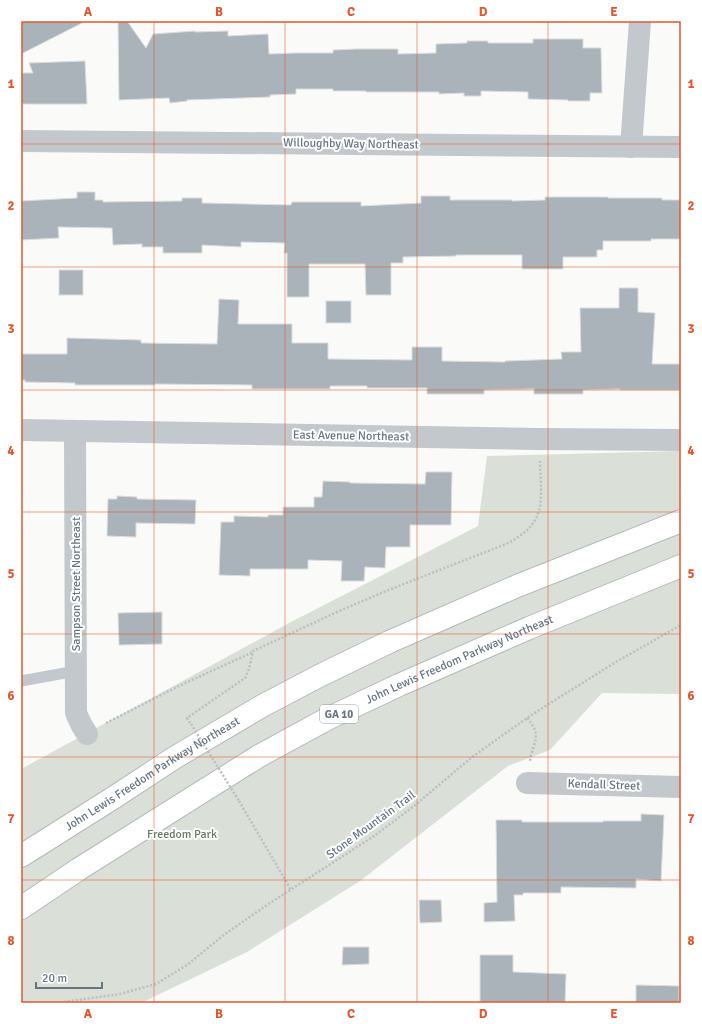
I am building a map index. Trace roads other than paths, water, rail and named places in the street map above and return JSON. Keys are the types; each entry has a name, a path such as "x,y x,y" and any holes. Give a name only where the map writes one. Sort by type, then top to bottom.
{"highway":[{"name":"John Lewis Freedom Parkway Northeast","path":"21,856 174,758 262,706 321,675 389,642 510,590 681,521"},
{"name":"John Lewis Freedom Parkway Northeast","path":"21,908 259,756 327,719 399,685 529,628 681,566"}],"street":[{"path":"631,147 640,21"},
{"name":"Willoughby Way Northeast","path":"21,141 681,147"},
{"name":"East Avenue Northeast","path":"21,430 681,440"},
{"name":"Sampson Street Northeast","path":"75,431 76,713 87,734"},
{"name":"Kendall Street","path":"527,783 681,787"}],"lane":[{"path":"21,681 76,671"}],"park label":[{"name":"Freedom Park","path":"182,834"}]}
